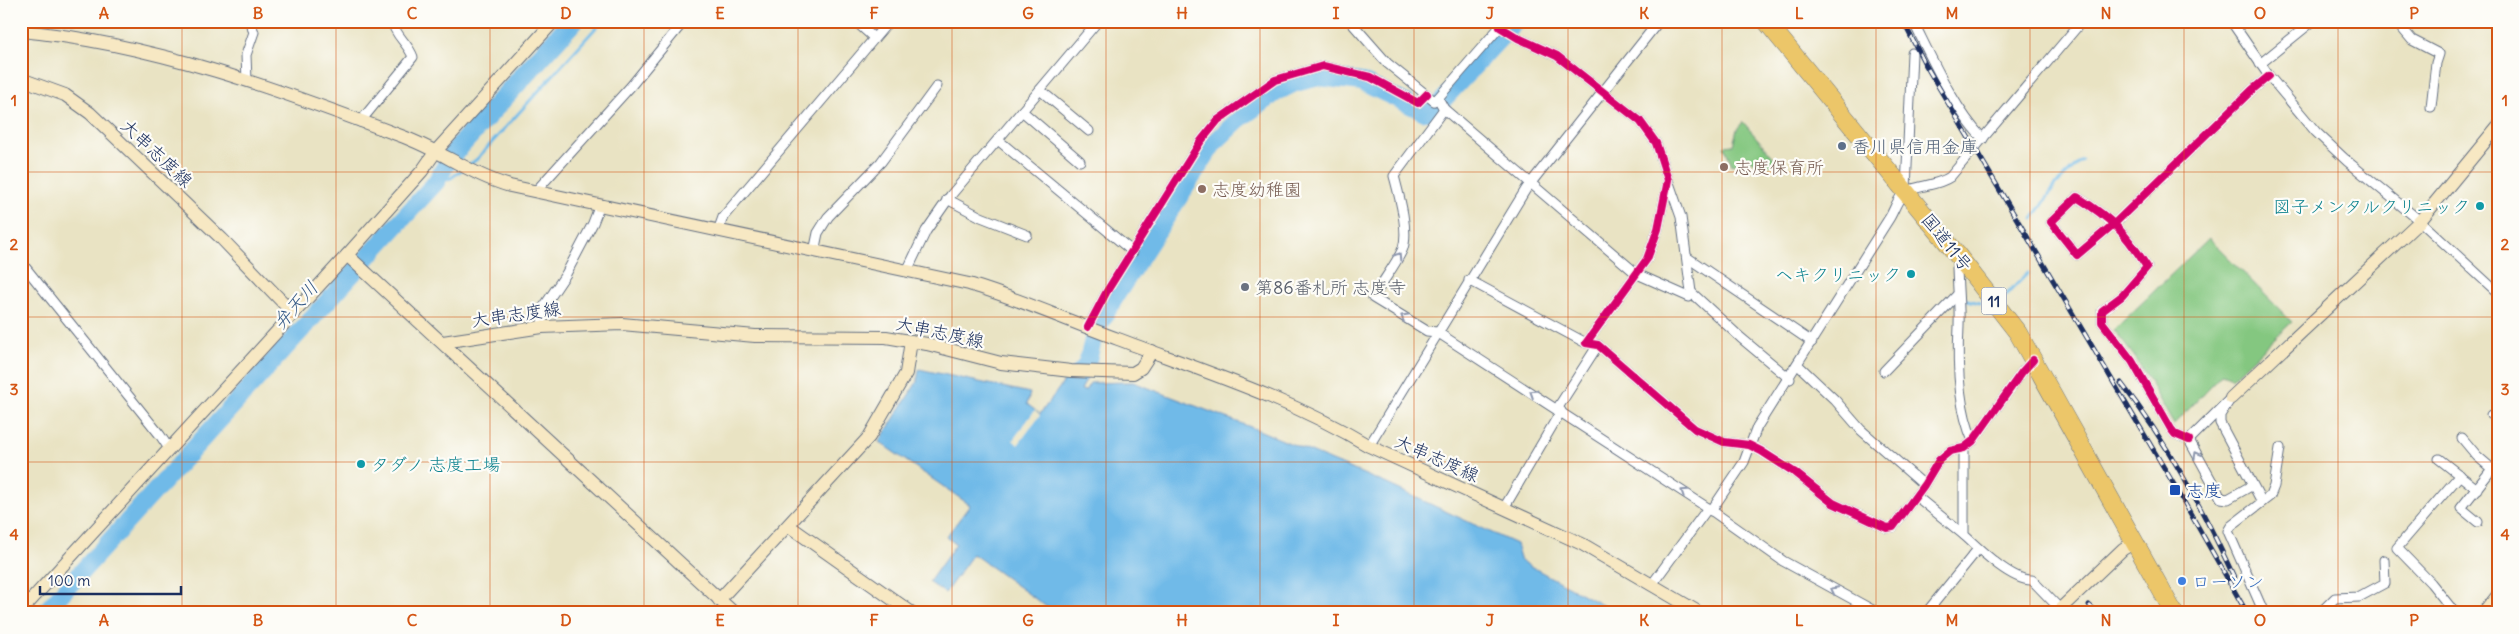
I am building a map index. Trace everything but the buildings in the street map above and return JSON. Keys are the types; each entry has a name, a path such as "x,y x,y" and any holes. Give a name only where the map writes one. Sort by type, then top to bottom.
{"highway":[{"name":"国道11号","path":"1766,21 1959,257 2018,333 2174,613"}],"main road":[{"path":"21,611 294,314 352,259 422,171 436,150 554,21"},
{"name":"大串志度線","path":"21,31 67,35 177,60 279,91 436,150 469,170 492,181 907,271 1004,294 1226,379 1341,430 1369,446 1582,544 1653,583 1700,613"},
{"name":"大串志度線","path":"21,79 65,95 90,113 222,239 294,314"},
{"path":"2231,398 2420,221 2498,126"},
{"path":"352,259 734,613"},
{"name":"大串志度線","path":"443,342 542,326 622,324 755,336 886,338 911,341 1001,363 1071,371 1133,373 1141,368 1152,351"},
{"path":"719,600 869,437 906,373 911,341"},
{"path":"789,526 912,613"},
{"path":"2058,611 2123,549 2135,542"},
{"path":"2484,613 2498,595"}],"street":[{"path":"247,81 246,55 254,32 249,21"},
{"path":"360,122 413,57 410,48 394,32 392,21"},
{"path":"536,191 631,86 684,21"},
{"path":"855,21 874,38"},
{"path":"718,231 723,217 888,21"},
{"path":"907,271 926,232 947,200 1098,21"},
{"path":"1350,21 1388,64 1434,101 1502,24 1518,38 1557,56 1640,121 1656,144 1681,217 1688,258 1691,292 1689,297 1637,274 1444,109 1438,98"},
{"path":"1369,446 1437,332 1530,184 1659,21"},
{"path":"1913,21 1955,99 1973,128 1983,139"},
{"path":"1653,583 1744,462 1757,427 1790,379 1900,197 1906,192 1941,183 1950,177 2082,21"},
{"path":"2231,21 2269,76 2316,132 2347,161 2420,221 2498,293"},
{"path":"2260,64 2314,21"},
{"path":"2396,21 2412,40 2439,54 2436,63 2431,107"},
{"path":"1906,192 1912,53"},
{"path":"1094,330 1107,291 1201,141 1218,120 1275,80 1323,66 1370,77 1418,103 1427,94"},
{"path":"2251,486 2228,499 2221,498 2189,440 2175,434 2132,361 2102,322 2102,312 2122,296 2147,267 2128,237 2115,223 2077,197 2051,222 2077,255 2115,223 2231,110 2269,76"},
{"path":"814,252 818,233 828,216 880,162 937,86"},
{"path":"1040,90 1089,132"},
{"path":"1444,109 1394,176 1400,208 1407,226 1403,249 1373,298 1427,331 1437,332 1559,410 1710,509 1812,579 1878,613"},
{"path":"1022,111 1080,161"},
{"path":"998,140 1132,252"},
{"path":"1586,343 1647,259 1658,230 1668,180"},
{"path":"947,200 981,217 1027,235"},
{"path":"542,326 543,308 566,274 593,223 600,205"},
{"path":"1959,257 1957,264 1959,326 1956,342 1964,414 1973,441"},
{"path":"1688,258 1812,342"},
{"path":"21,262 170,450"},
{"path":"1470,280 1586,343 1598,346 1695,429 1724,442 1749,445 1794,472 1833,503 1887,528 1893,527 1924,485 1939,460 1950,451 1964,448 1973,441 2022,372 2033,360"},
{"path":"1691,292 1740,338 1790,379"},
{"path":"1884,371 1957,294"},
{"path":"1504,508 1559,410 1598,346"},
{"path":"1798,365 1835,400 1861,430 1924,485"},
{"path":"2189,440 2231,398"},
{"path":"2231,398 2220,416 2220,423 2251,486 2262,502"},
{"path":"2462,438 2477,456 2495,472 2477,488 2461,508 2478,522"},
{"path":"1964,448 1964,535"},
{"path":"2264,613 2228,531 2231,526 2270,496 2274,486 2280,448"},
{"path":"2439,459 2477,488"},
{"path":"2455,613 2431,582 2397,548 2460,475"},
{"path":"1916,496 1964,535 1978,549 2022,580 2032,580 2058,611"},
{"path":"1926,613 1978,549"},
{"path":"2320,613 2335,598 2359,597 2385,583 2384,560"}],"green space":[{"path":"1743,122 1775,159 1769,166 1761,168 1750,160 1732,165 1724,146 1733,145 1737,129"},
{"path":"2209,238 2292,322 2232,378 2222,374 2174,425 2137,360 2114,330"}],"water":[{"path":"919,369 1030,393 1027,404 1040,414 1068,376 1087,378 1081,390 1085,391 1090,383 1133,382 1261,431 1387,484 1516,544 1521,561 1617,613 1055,613 973,554 945,593 929,582 956,544 946,537 970,505 879,442 917,382"}],"pier":[{"path":"1035,410 1040,415 1018,445 1013,440"}],"waterway":[{"name":"弁天川","path":"44,613 436,182 455,149 571,21"},
{"path":"458,161 585,21"},
{"path":"468,166 477,159 602,21"},
{"path":"1076,377 1087,364 1095,332 1115,297 1214,143 1238,120 1277,92 1295,83 1319,77 1362,82 1425,112 1433,111 1516,21"},
{"path":"2033,219 2055,186 2082,160"},
{"name":"弁天川","path":"437,181 454,165"},
{"path":"436,182 451,178 463,169"},
{"path":"2006,295 2028,273"},
{"path":"1959,298 1980,303"}],"railway":[{"path":"1903,21 1925,64 2176,488 2247,613"},
{"path":"2121,383 2154,429 2183,477 2234,577"},
{"path":"2089,605 2098,613"}],"cycle path":[{"path":"1500,27 1518,38 1557,56 1640,121 1656,143 1668,180 1658,229 1647,259 1586,343 1598,345 1695,429 1724,442 1749,445 1794,472 1833,503 1887,528 1893,527 1924,485 1939,460 1950,451 1964,448 1973,441 2022,372 2033,360"},
{"path":"1088,327 1107,291 1201,141 1218,120 1275,80 1323,66 1370,77 1418,103 1427,94"},
{"path":"2189,440 2175,434 2171,429 2132,361 2102,322 2102,311 2122,296 2147,267 2132,244 2117,227 2109,220 2100,212 2077,197 2051,222 2077,255 2115,223 2252,90 2269,76"}],"place":[{"name":"香川県信用金庫","path":"1842,146"},
{"name":"志度保育所","path":"1724,167"},
{"name":"志度幼稚園","path":"1202,189"},
{"name":"図子メンタルクリニック","path":"2480,206"},
{"name":"ヘキクリニック","path":"1911,274"},
{"name":"第86番札所 志度寺","path":"1245,287"},
{"name":"タダノ 志度工場","path":"361,464"},
{"name":"志度","path":"2175,490"},
{"name":"ローソン","path":"2182,581"}]}
